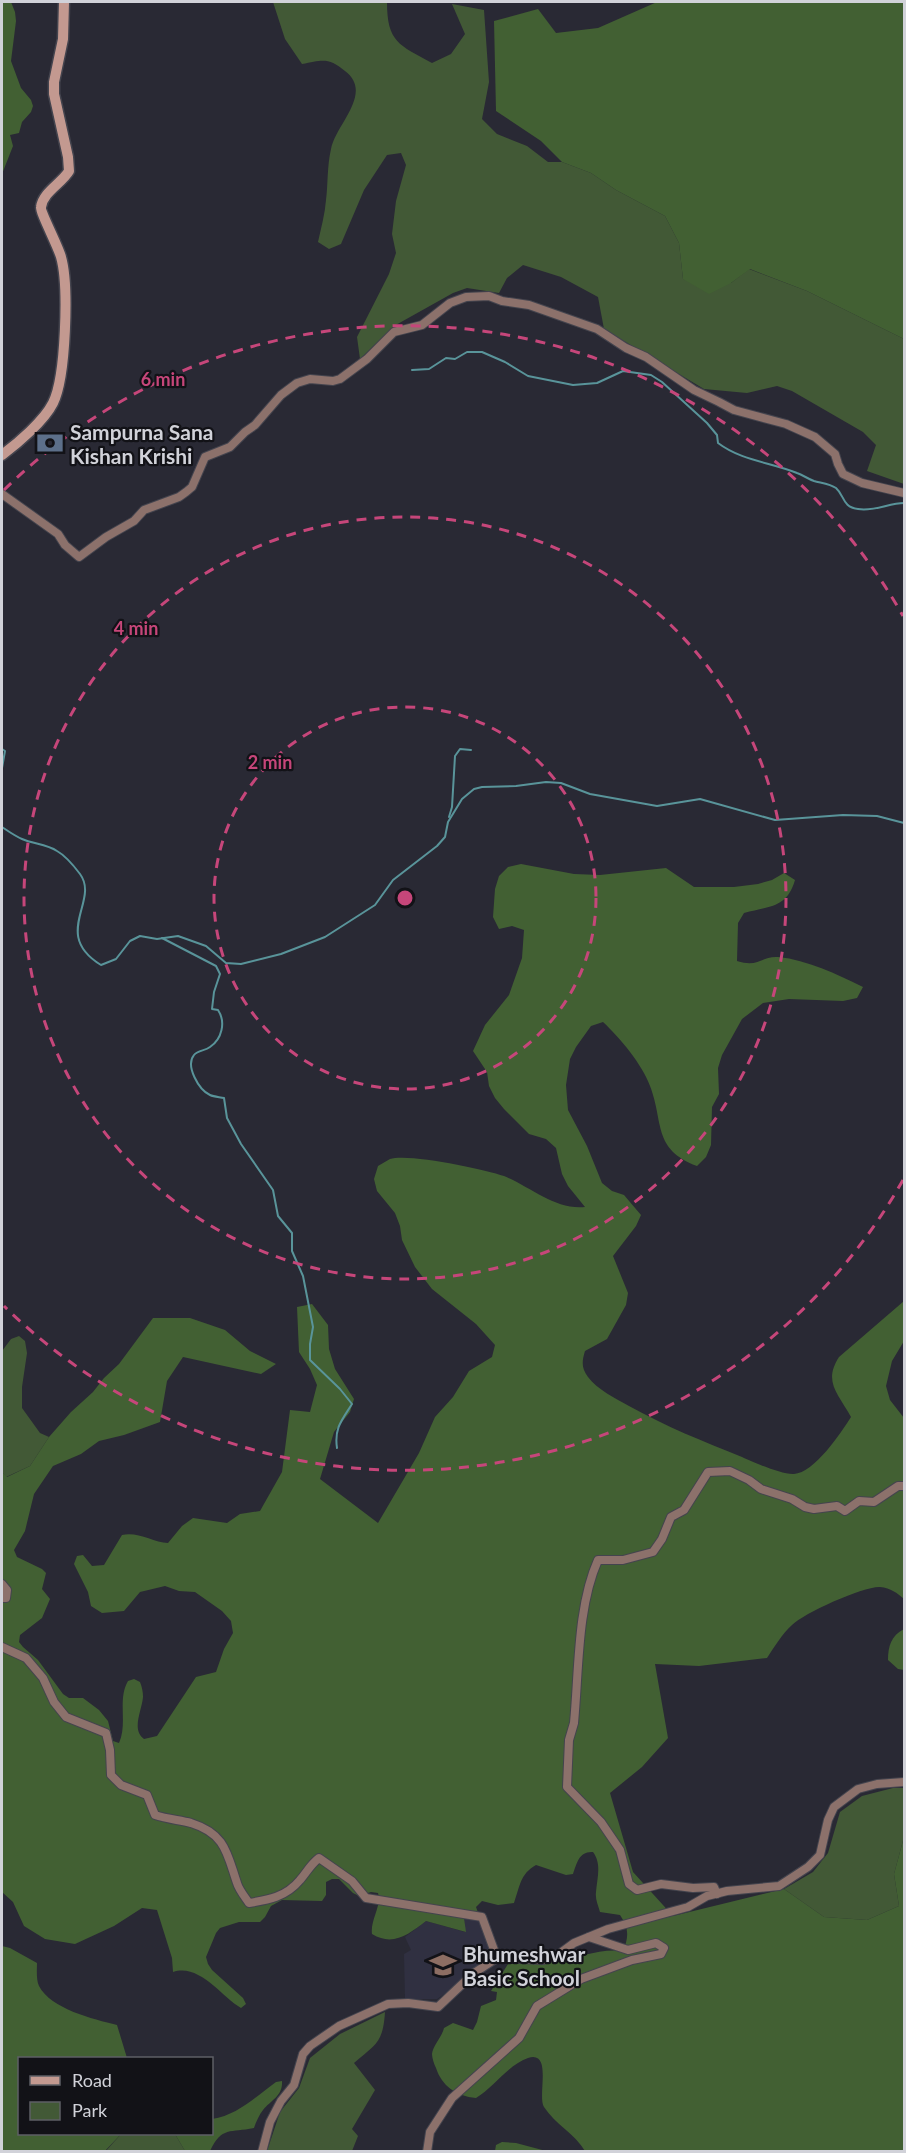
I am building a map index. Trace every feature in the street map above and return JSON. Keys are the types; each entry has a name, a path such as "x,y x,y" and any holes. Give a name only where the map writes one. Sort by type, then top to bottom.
{"main road":[{"path":"2,455 49,409 56,395 61,374 66,294 63,264 41,206 45,198 69,171 54,94 54,82 63,39 64,2"}],"street":[{"path":"2,494 58,534 65,545 79,557 106,537 134,521 144,510 179,497 186,492 192,487 205,457 230,447 255,425 292,386 310,379 333,381 340,379 367,359 394,332 422,325 450,303 466,297 489,296 502,301 530,305 597,329 645,357 694,390 734,410 786,424 815,437 835,454 843,474 862,483 904,493"},
{"path":"717,1894 714,1887 693,1888 661,1884 637,1890 629,1884 620,1850 601,1822 567,1787 569,1740 574,1723 584,1608 592,1574 598,1560 623,1560 652,1552 662,1539 671,1517 684,1510 708,1472 730,1471 761,1489 814,1509 837,1506 845,1511 859,1501 874,1502 898,1486 904,1486"},
{"path":"2,1584 7,1590 6,1598 2,1598"},
{"path":"2,1647 26,1658 43,1678 54,1702 66,1717 106,1733 110,1750 111,1774 122,1785 147,1795 155,1815 192,1824 216,1835 230,1857 237,1885 249,1903 276,1899 299,1881 309,1865 319,1858 352,1881 366,1898 482,1917 497,1958"},
{"path":"261,2151 270,2122 281,2101 294,2085 303,2054 310,2046 339,2026 388,2004 408,2003 438,2007 474,1973 497,1958 543,1960 589,1937 636,1920 688,1907 707,1896 747,1888 779,1886 808,1867 820,1855 828,1820 834,1807 858,1789 877,1784 904,1782"},
{"path":"428,2151 430,2132 452,2098 519,2038 537,2006 581,1979 632,1960 661,1953 664,1948 656,1944 628,1950 589,1937"}],"shaded area":[{"name":"Bhumeshwar Basic School","path":"464,1918 480,1918 494,1955 437,1999 405,1999 404,1954 411,1950 405,1937 426,1921 465,1932"}],"green space":[{"path":"2,2 11,2 15,12 11,61 21,88 33,106 22,122 19,133 10,135 13,146 2,174"},
{"path":"273,2 387,2 389,26 397,41 432,63 451,54 465,34 452,4 484,10 489,82 482,119 497,134 527,146 548,162 562,162 591,173 616,190 665,216 679,243 683,279 731,283 749,269 807,291 904,339 904,484 867,471 876,445 863,432 792,391 777,386 747,393 704,389 604,329 598,297 561,277 523,265 507,278 499,293 467,288 453,293 394,326 360,359 357,337 389,274 396,253 392,234 396,201 406,165 401,153 387,155 364,190 341,244 329,249 318,242 324,216 331,149 351,109 356,89 353,80 334,63 320,61 302,64 285,39"},
{"path":"657,2 904,2 904,339 807,291 750,269 731,283 709,294 683,279 679,243 665,216 616,190 591,173 562,162 541,141 496,111 494,21 538,9 556,33 598,28"},
{"path":"521,864 574,874 600,875 666,868 694,887 734,887 758,884 784,873 795,880 787,896 769,907 744,913 738,923 737,961 755,963 778,957 800,961 822,968 863,987 857,998 843,1001 789,999 763,1003 742,1019 722,1055 718,1068 719,1094 712,1107 711,1145 706,1157 697,1166 683,1159 666,1143 650,1086 642,1069 603,1022 591,1026 576,1047 570,1059 566,1085 568,1110 587,1146 602,1183 612,1191 624,1195 641,1215 636,1226 613,1256 628,1293 626,1305 607,1339 585,1351 583,1358 586,1374 592,1382 607,1393 643,1414 760,1465 789,1474 802,1472 818,1460 841,1433 851,1417 832,1381 834,1366 839,1357 904,1301 904,1341 892,1361 886,1386 890,1400 904,1418 904,1599 891,1590 880,1587 834,1601 792,1625 767,1658 699,1666 655,1664 668,1738 642,1767 610,1793 633,1872 673,1916 784,1889 824,1917 867,1920 899,1906 894,1874 904,1837 904,2151 585,2151 544,2107 542,2067 536,2057 521,2061 476,2098 462,2095 446,2085 433,2061 434,2047 444,2028 453,2023 473,2030 481,2006 496,2000 497,1992 491,1991 508,1964 544,1963 597,1952 623,1951 627,1933 623,1920 620,1915 600,1912 596,1895 598,1866 593,1852 582,1856 573,1874 566,1875 536,1865 524,1876 514,1903 498,1905 482,1901 476,1907 480,1918 464,1918 466,1932 426,1921 400,1937 380,1938 372,1934 378,1893 371,1892 359,1896 339,1879 326,1882 326,1895 322,1901 282,1900 271,1906 260,1922 239,1922 220,1928 206,1957 212,1970 243,1998 246,2004 241,2008 201,1976 183,1970 173,1972 172,1958 157,1910 142,1908 114,1926 75,1944 45,1939 24,1926 13,1902 2,1892 2,1472 7,1477 30,1466 49,1437 119,1364 153,1318 190,1318 225,1330 250,1351 276,1364 261,1374 183,1357 167,1381 160,1422 99,1441 81,1454 53,1466 34,1494 25,1531 14,1550 17,1557 46,1573 42,1589 50,1599 42,1618 20,1635 19,1642 38,1660 63,1694 69,1698 83,1698 99,1710 108,1721 113,1741 119,1743 123,1728 125,1688 128,1681 134,1679 140,1682 143,1697 138,1730 144,1739 157,1736 196,1677 216,1672 224,1649 233,1633 231,1621 222,1611 195,1592 179,1591 165,1586 140,1592 124,1611 102,1613 91,1606 88,1592 74,1564 77,1556 83,1555 92,1566 104,1565 122,1535 133,1534 168,1543 182,1526 193,1518 227,1523 240,1514 260,1511 282,1472 290,1410 310,1412 317,1385 299,1352 297,1307 312,1304 328,1325 329,1349 335,1369 354,1399 350,1412 334,1432 320,1479 378,1523 419,1453 435,1417 453,1397 469,1371 492,1357 495,1345 476,1324 432,1289 415,1267 402,1240 395,1213 377,1191 374,1179 378,1166 390,1159 413,1158 464,1166 504,1176 563,1205 585,1207 568,1186 562,1174 556,1148 546,1139 529,1134 504,1109 495,1098 489,1086 487,1072 473,1051 485,1025 509,995 522,958 524,930 512,926 499,929 493,917 495,889 499,876 508,867"},
{"path":"19,1336 25,1341 27,1353 22,1387 22,1408 40,1433 49,1437 30,1466 6,1477 2,1472 2,1351 11,1339"},
{"path":"904,1629 904,1670 898,1669 888,1660 891,1642"},
{"path":"893,1788 904,1788 904,1837 894,1874 899,1906 867,1920 824,1917 784,1889 813,1872 828,1853 840,1812 862,1796"},
{"path":"2,1946 37,1963 39,1986 53,2001 74,2012 117,2025 127,2057 18,2057 18,2135 120,2135 105,2151 2,2151"},
{"path":"385,2012 377,2042 354,2063 375,2090 352,2129 358,2136 352,2151 267,2151 280,2112 299,2088 310,2058 340,2034"},
{"path":"282,2081 281,2090 262,2112 254,2128 223,2134 210,2151 185,2151 176,2135 213,2135 213,2119 230,2114 276,2082"},
{"path":"120,2135 176,2135 185,2151 105,2152"},
{"path":"502,2142 516,2143 546,2151 495,2151 496,2145"}],"waterway":[{"path":"412,370 429,369 446,358 455,359 467,352 482,352 528,376 573,385 597,383 623,371 651,375 662,382 707,423 717,435 718,443 727,449 746,458 787,469 834,487 846,504 853,508 864,510 904,503"},
{"path":"2,749 5,751 2,768"},
{"path":"449,817 452,807 455,756 460,749 471,750"},
{"path":"2,827 22,839 57,851 67,858 80,874 85,884 85,895 79,918 79,942 87,953 101,965 116,959 130,941 140,936 157,939 178,936 206,946 226,963 241,964 281,954 325,937 375,905 393,880 437,846 445,837 448,822 462,799 474,789 482,787 561,783 590,794 657,806 700,799 775,820 843,815 877,816 904,823"},
{"path":"162,938 216,966 220,974 214,992 212,1009 218,1010 222,1020 222,1030 214,1044 194,1055 192,1071 206,1092 212,1096 224,1098 227,1118 241,1144 273,1190 278,1216 292,1233 292,1251 303,1276 313,1327 310,1360 352,1404 338,1430 337,1448"}],"place":[{"name":"Sampurna Sana Kishan Krishi","path":"50,443"},
{"name":"Bhumeshwar Basic School","path":"443,1965"}]}
